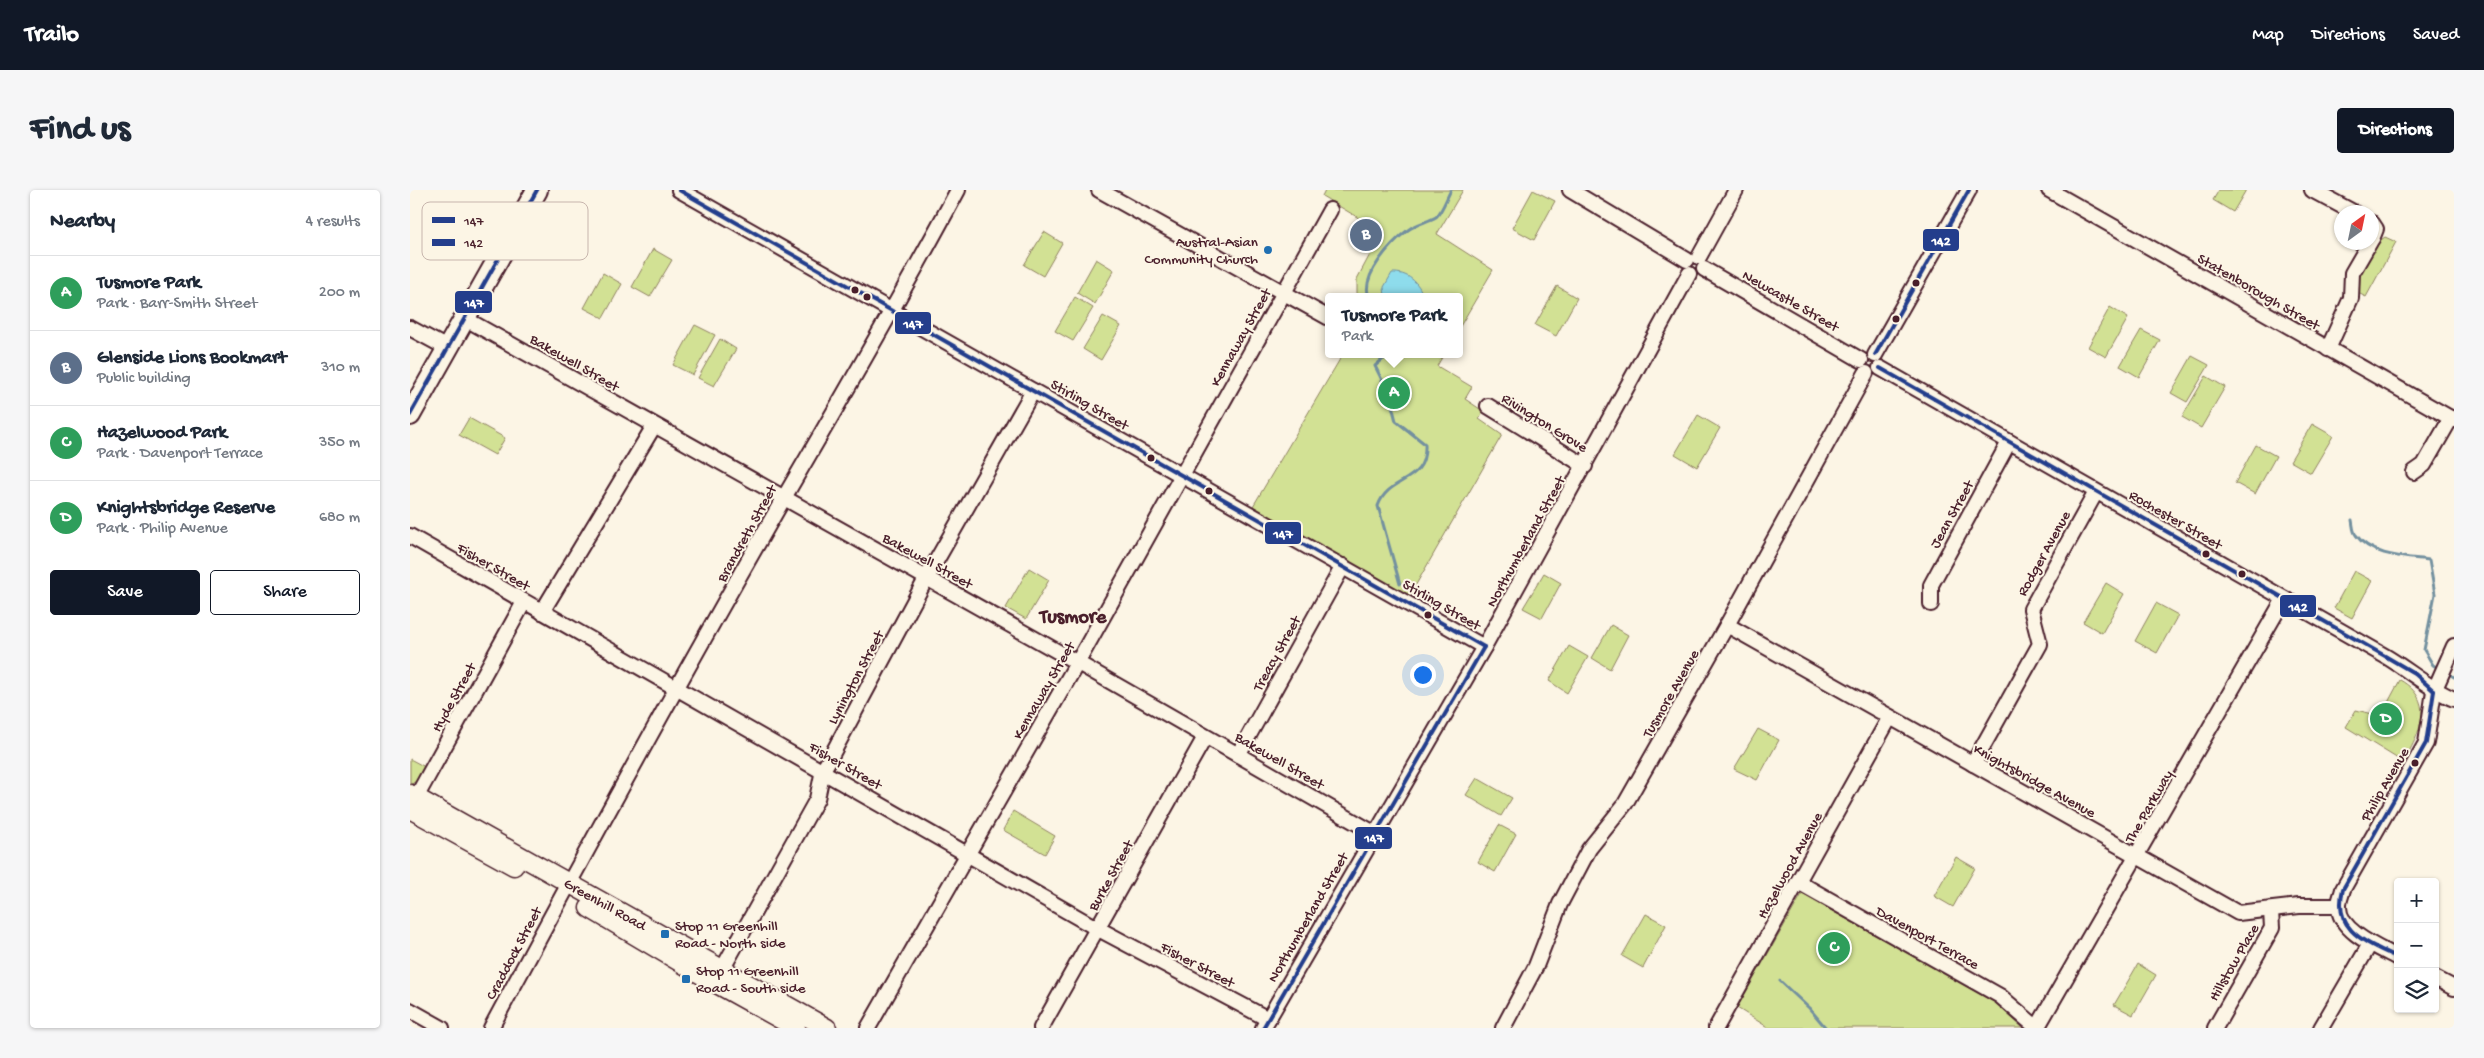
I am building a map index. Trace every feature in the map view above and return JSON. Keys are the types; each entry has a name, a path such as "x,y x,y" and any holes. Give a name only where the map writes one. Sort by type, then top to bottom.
{"highway":[{"path":"517,202 523,190"},
{"path":"530,202 537,190"},
{"path":"410,415 442,345 486,260"},
{"path":"410,392 442,345 464,318 497,260"}],"main road":[{"name":"Greenhill Road","path":"412,802 566,888 718,977 796,1028"},
{"name":"Greenhill Road","path":"718,977 827,1028"}],"street":[{"name":"Stirling Street","path":"679,190 1484,647"},
{"name":"Brandreth Street","path":"566,888 785,497 893,312 958,190"},
{"path":"1099,190 1325,316"},
{"name":"Newcastle Street","path":"1570,190 1695,265 1861,360"},
{"name":"Northumberland Street","path":"1265,1024 1374,833 1484,647 1736,190"},
{"path":"1875,354 1969,190"},
{"name":"Statenborough Street","path":"2049,190 2453,419"},
{"path":"2312,190 2341,205"},
{"name":"Kennaway Street","path":"868,1028 1078,663 1330,210"},
{"path":"2328,349 2351,298 2352,273 2366,250"},
{"name":"Bakewell Street","path":"464,318 654,426 785,497 1374,833"},
{"path":"410,328 442,345"},
{"path":"1875,354 1880,359 1880,368 1874,374 1866,373 1861,368 1861,360 1866,355 1875,354"},
{"name":"Rochester Street","path":"1880,368 2414,673 2434,691 2454,699"},
{"name":"Tusmore Avenue","path":"1503,1028 1536,966 1560,904 1589,849 1625,804 1727,625 1866,373"},
{"name":"Lynington Street","path":"718,977 817,798 823,770 927,578 1033,391"},
{"name":"Rivington Grove","path":"1488,406 1585,466"},
{"path":"2414,472 2424,466 2453,419"},
{"path":"542,612 654,426"},
{"name":"Jean Street","path":"1931,604 1931,585 2009,442"},
{"name":"Rodger Avenue","path":"1973,764 2040,644 2031,609 2096,492"},
{"name":"Fisher Street","path":"410,536 1265,1024"},
{"name":"Treacy Street","path":"1238,755 1343,566"},
{"name":"The Parkway","path":"2037,1028 2138,856 2284,598"},
{"name":"Hyde Street","path":"412,802 524,602"},
{"name":"Knightsbridge Avenue","path":"1727,625 2238,913 2299,906 2339,906"},
{"name":"Philip Avenue","path":"2339,906 2343,889 2426,743 2434,691 2454,646"},
{"name":"Hazelwood Avenue","path":"1716,1028 1890,717"},
{"name":"Burke Street","path":"1042,1028 1205,737"},
{"name":"Davenport Terrace","path":"1798,882 2000,996 2037,1028"},
{"name":"Craddock Street","path":"491,1028 566,888"},
{"path":"2339,906 2343,922 2370,944 2394,956"},
{"name":"Hillstow Place","path":"2215,1028 2272,928 2271,910"},
{"path":"2321,1028 2370,944"},
{"path":"2439,980 2454,988"},
{"path":"410,1010 442,1028"}],"green space":[{"path":"1325,190 1463,190 1437,234 1493,270 1463,321 1463,293 1357,293 1357,279 1382,232 1322,196"},
{"path":"1533,190 1555,201 1534,240 1512,228"},
{"path":"2219,190 2246,190 2233,212 2213,200"},
{"path":"1044,232 1062,243 1043,276 1024,265"},
{"path":"2385,237 2396,242 2366,297 2356,292 2358,275 2363,260 2370,250 2379,250 2379,242"},
{"path":"653,249 672,260 650,297 632,287"},
{"path":"1096,259 1114,270 1095,304 1077,293"},
{"path":"603,273 622,284 603,318 584,308"},
{"path":"1557,286 1577,298 1556,336 1535,325"},
{"path":"1075,297 1093,308 1073,341 1055,331"},
{"path":"2110,307 2128,318 2106,357 2088,347"},
{"path":"1103,316 1121,326 1101,360 1083,349"},
{"path":"695,325 715,335 693,375 673,365"},
{"path":"2141,330 2160,340 2139,377 2120,366"},
{"path":"720,339 736,349 714,386 698,378"},
{"path":"2192,356 2209,365 2187,402 2171,393"},
{"path":"1341,358 1442,358 1437,366 1472,387 1465,399 1483,411 1479,419 1502,435 1406,602 1249,513"},
{"path":"2206,376 2225,387 2201,428 2182,417"},
{"path":"1698,415 1720,428 1697,467 1675,454"},
{"path":"469,418 505,438 495,455 459,435"},
{"path":"2312,424 2333,436 2311,473 2290,461"},
{"path":"2256,445 2276,456 2255,494 2235,483"},
{"path":"1029,568 1049,580 1026,619 1006,608"},
{"path":"2354,571 2372,581 2352,618 2334,608"},
{"path":"1544,573 1561,583 1542,618 1523,608"},
{"path":"2106,583 2124,594 2102,633 2083,622"},
{"path":"2156,603 2178,615 2157,653 2135,641"},
{"path":"1611,625 1628,635 1610,669 1592,658"},
{"path":"1569,646 1588,657 1567,693 1549,681"},
{"path":"2400,680 2411,688 2418,698 2421,708 2419,730 2403,762 2346,727 2356,710 2373,714 2384,710"},
{"path":"1758,729 1779,740 1757,780 1734,769"},
{"path":"410,759 425,767 418,780 410,785"},
{"path":"1477,778 1512,798 1501,816 1466,795"},
{"path":"1013,811 1055,836 1045,854 1003,830"},
{"path":"1499,825 1516,834 1495,872 1478,862"},
{"path":"1956,857 1975,868 1953,907 1934,896"},
{"path":"1802,894 1994,1002 2023,1028 1769,1028 1737,1008"},
{"path":"1646,914 1666,925 1643,968 1622,956"},
{"path":"2138,964 2156,975 2133,1015 2114,1005"}],"water":[{"path":"1392,273 1397,273 1412,279 1419,286 1422,293 1385,293 1384,287"}],"waterway":[{"path":"1368,293 1369,279 1386,251 1408,230 1436,217 1451,190"},
{"path":"1384,358 1375,366 1389,394 1396,421 1425,444 1424,457 1420,467 1390,489 1383,496 1378,506 1400,584"},
{"path":"2352,520 2355,534 2371,548 2390,555 2429,560 2435,594 2424,650 2433,665 2440,669"},
{"path":"2446,672 2454,677"},
{"path":"1780,981 1809,1008 1826,1028"}],"transit line":[{"name":"147","path":"530,202 537,190"},
{"name":"147","path":"679,190 1484,647"},
{"name":"142","path":"1875,355 1969,190"},
{"name":"147","path":"410,415 497,260"},
{"name":"142","path":"1880,368 2385,656 2414,673 2434,691"},
{"name":"147","path":"1263,1028 1484,647"},
{"name":"142","path":"2394,956 2364,940 2347,925 2342,915 2343,889 2426,743 2434,691"}],"place":[{"name":"Glenside Lions Bookmart","path":"1366,235"},
{"name":"Austral-Asian Community Church","path":"1268,250"},
{"name":"Tusmore Park","path":"1394,393"},
{"name":"Knightsbridge Reserve","path":"2386,719"},
{"name":"Stop 11 Greenhill Road - North side","path":"665,934"},
{"name":"Hazelwood Park","path":"1834,948"},
{"name":"Stop 11 Greenhill Road - South side","path":"686,979"}],"district":[{"name":"Tusmore","path":"1073,615"}]}
